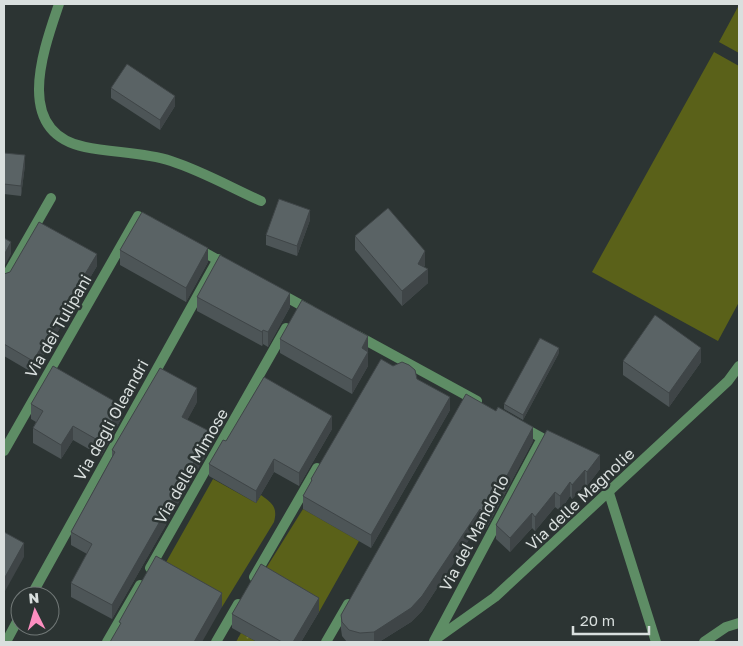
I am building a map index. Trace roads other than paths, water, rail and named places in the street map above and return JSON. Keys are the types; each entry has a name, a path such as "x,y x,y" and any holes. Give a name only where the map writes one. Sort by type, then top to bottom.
{"street":[{"path":"59,4 46,43 38,94 41,114 50,128 65,141 83,147 170,161 261,201"},
{"path":"4,280 51,198"},
{"name":"Via dei Tulipani","path":"4,451 138,216 162,229"},
{"path":"186,242 242,273"},
{"name":"Via degli Oleandri","path":"37,586 218,259"},
{"path":"267,286 295,313 317,314"},
{"name":"Via delle Mimose","path":"107,642 295,313"},
{"path":"351,332 383,355 463,400 483,405"},
{"name":"Via delle Magnolie","path":"432,642 495,597 728,381 739,366"},
{"name":"Via del Mandorlo","path":"432,642 542,438 516,424"},
{"path":"216,642 321,462"},
{"path":"609,493 656,642"},
{"path":"326,642 355,591"},
{"path":"704,642 726,627 739,623"}]}
